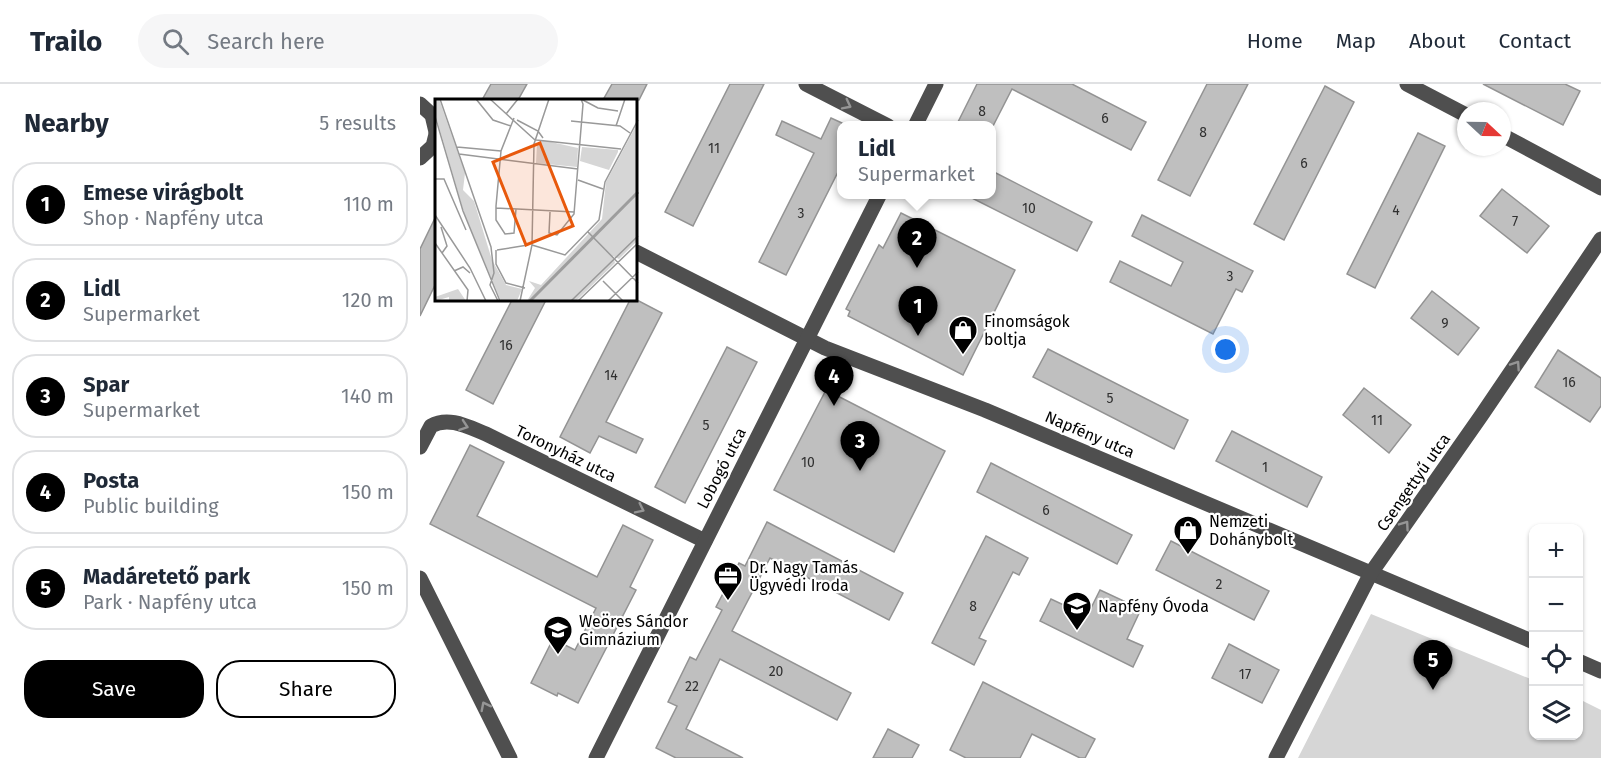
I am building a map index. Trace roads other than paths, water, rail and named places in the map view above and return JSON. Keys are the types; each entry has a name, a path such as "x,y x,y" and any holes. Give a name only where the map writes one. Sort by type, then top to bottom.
{"street":[{"path":"806,84 878,121"},
{"path":"918,121 936,84"},
{"path":"1407,84 1457,110"},
{"path":"420,104 432,115 435,134"},
{"path":"1511,140 1601,188"},
{"path":"420,158 435,141"},
{"name":"Lobogó utca","path":"596,758 878,199"},
{"name":"Csengettyű utca","path":"1275,758 1371,573 1481,417 1601,239"},
{"name":"Napfény utca","path":"638,253 807,339 985,410 1529,640"},
{"name":"Toronyház utca","path":"420,447 430,426 436,423 462,424 705,541"},
{"path":"420,578 510,758"},
{"path":"1583,664 1601,671"}],"place":[{"name":"Lidl","path":"917,268"},
{"name":"Emese virágbolt","path":"918,336"},
{"name":"Finomságok boltja","path":"963,356"},
{"name":"Posta","path":"834,406"},
{"name":"Spar","path":"860,471"},
{"name":"Nemzeti Dohánybolt","path":"1188,556"},
{"name":"Dr. Nagy Tamás Ügyvédi Iroda","path":"728,602"},
{"name":"Napfény Óvoda","path":"1077,632"},
{"name":"Weöres Sándor Gimnázium","path":"558,656"},
{"name":"Madáretető park","path":"1433,690"}]}
